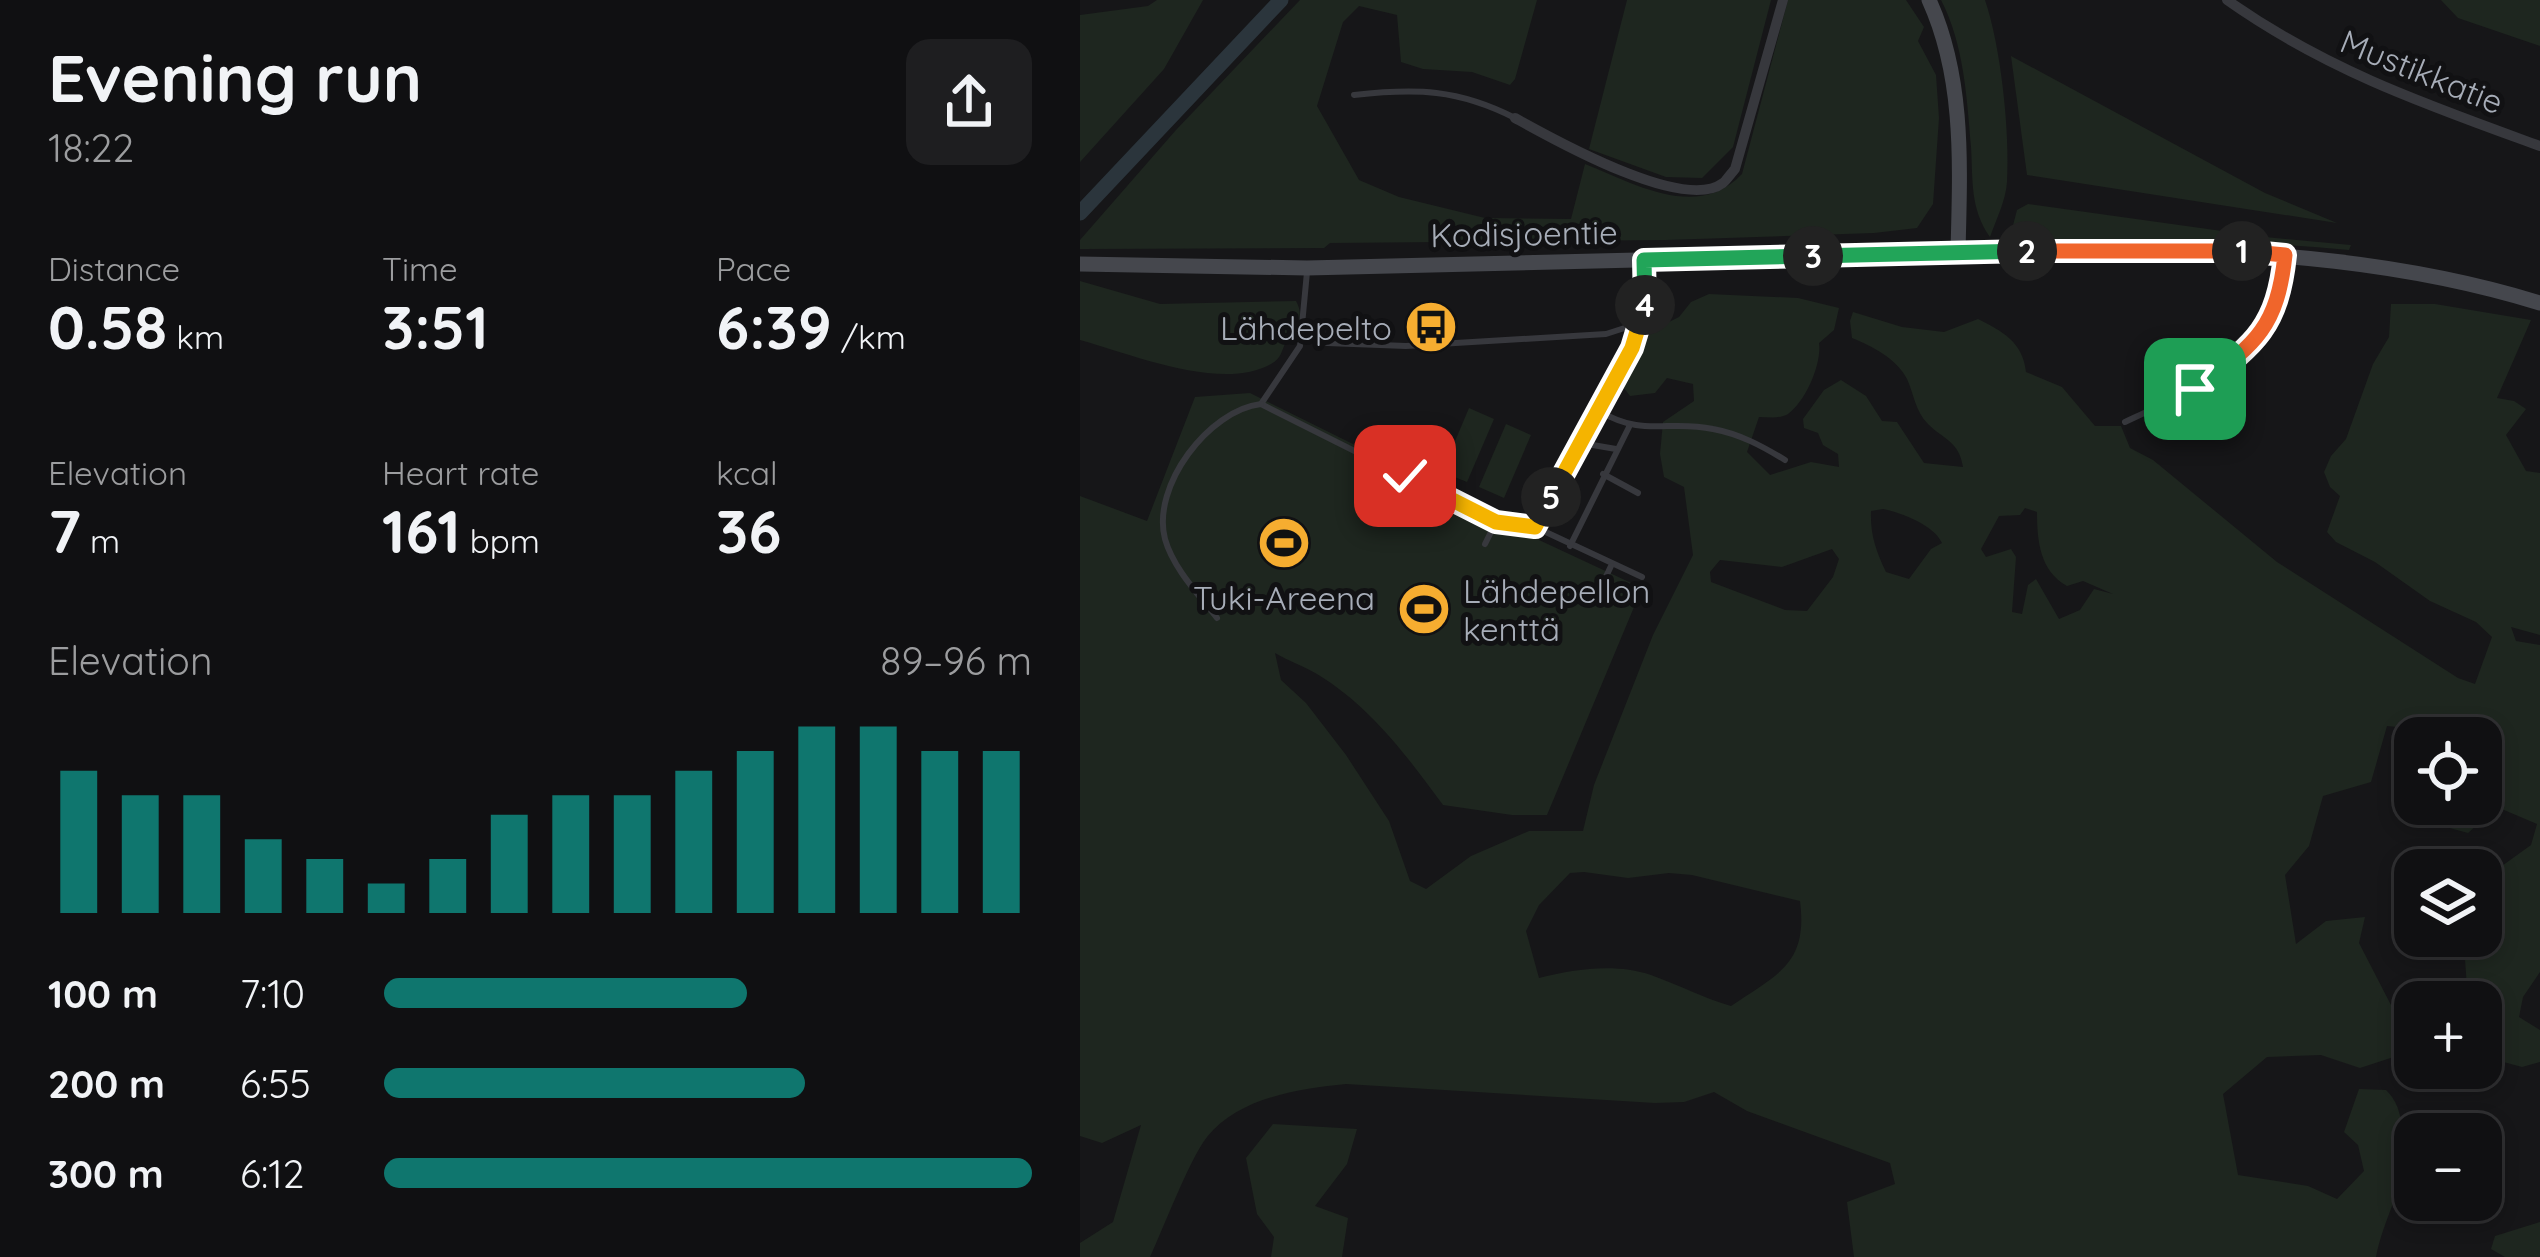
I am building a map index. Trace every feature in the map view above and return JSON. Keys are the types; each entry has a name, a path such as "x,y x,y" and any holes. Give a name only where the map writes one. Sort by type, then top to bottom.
{"street":[{"path":"1515,118 1580,154 1632,175 1693,190 1711,189 1724,183 1735,169 1783,0"},
{"path":"1929,0 1952,68 1960,167 1958,252"},
{"name":"Mustikkatie","path":"2227,0 2331,65 2540,146"},
{"name":"Kodisjoentie","path":"1080,265 1307,268 2126,248 2285,255 2392,268 2540,303"}],"lane":[{"path":"1354,95 1398,90 1447,93 1476,98 1515,118"},
{"path":"2125,422 2195,389 2250,347 2281,299 2285,255"},
{"path":"1535,527 1599,411 1640,323 1646,302 1644,260"},
{"path":"1261,404 1300,346 1307,268"},
{"path":"1303,328 1327,343 1406,346 1606,334 1640,323"},
{"path":"1217,618 1172,554 1164,535 1165,502 1185,456 1239,406 1261,404 1496,522 1535,527 1642,577"},
{"path":"1599,411 1629,427 1710,428 1755,441 1785,460"},
{"path":"1570,546 1629,427"},
{"path":"1581,443 1616,449"},
{"path":"1603,474 1638,493"},
{"path":"1485,544 1496,522"},
{"path":"1602,585 1611,566"}],"shaded area":[{"path":"1157,0 1203,0 1164,69 1080,162 1080,15 1148,6"},
{"path":"1300,0 1537,0 1510,85 1472,72 1423,69 1401,62 1397,15 1359,6 1343,22 1317,106 1359,180 1399,197 1485,218 1571,219 1585,164 1645,188 1686,197 1725,188 1742,174 1788,0 1906,0 1924,27 1918,41 1936,75 1939,118 1933,204 1917,228 1874,233 1330,243 1324,248 1080,249 1080,240 1176,130"},
{"path":"1627,0 1771,0 1733,147 1702,178 1666,177 1589,149"},
{"path":"1941,0 1985,0 1996,41 2008,162 2003,203 1990,237 1976,205 1963,72"},
{"path":"2441,0 2540,0 2540,46 2458,18"},
{"path":"2011,56 2265,193 2337,223 2027,175"},
{"path":"2028,204 2351,245 2349,250 2179,241 2009,241 2017,210"},
{"path":"1080,281 1160,304 1296,301 1299,318 1271,364 1228,374 1176,368 1080,340"},
{"path":"1709,294 1798,298 1839,308 1834,330 1819,343 1815,371 1801,400 1785,416 1759,417 1747,452 1770,475 1811,462 1839,467 1838,454 1823,445 1818,433 1804,428 1803,419 1824,390 1841,380 1866,396 1882,421 1897,422 1924,463 1963,467 1954,446 1920,414 1903,372 1883,354 1852,338 1850,321 1853,312 1902,327 1944,332 1978,319 2016,345 2026,372 2062,387 2095,426 2121,426 2130,448 2153,460 2277,562 2458,678 2475,684 2492,637 2476,622 2430,601 2375,562 2336,542 2327,532 2340,496 2324,472 2346,439 2373,364 2389,337 2391,304 2435,304 2531,320 2497,398 2526,409 2506,435 2526,471 2540,473 2540,635 2511,627 2516,641 2540,645 2540,972 2523,997 2519,1017 2540,1030 2540,1062 2522,1067 2502,1062 2502,981 2467,981 2467,957 2502,957 2502,866 2531,845 2537,824 2502,809 2502,717 2394,717 2371,782 2323,796 2309,846 2285,875 2296,944 2326,921 2365,917 2359,943 2394,1008 2394,1057 2360,1068 2321,1055 2267,1057 2223,1094 2238,1175 2308,1186 2337,1199 2364,1171 2358,1145 2344,1132 2359,1089 2386,1090 2399,1113 2394,1113 2394,1200 2376,1257 1854,1257 1847,1202 1895,1184 1890,1163 1747,1111 1714,1092 1684,1102 1655,1103 1346,1084 1271,1097 1220,1123 1192,1161 1150,1257 1080,1257 1080,1243 1113,1222 1141,1125 1102,1143 1080,1136 1080,496 1147,521 1195,397 1250,393 1507,525 1642,588 1547,815 1443,805 1401,750 1354,701 1317,674 1275,653 1281,680 1306,703 1346,755 1389,821 1410,881 1426,889 1471,856 1529,831 1583,831 1594,785 1653,635 1693,555 1684,487 1664,477 1660,454 1663,422 1694,401 1693,384 1667,378 1655,393 1630,396 1621,384 1651,331 1679,317 1691,302","holes":["2025,508 2037,512 2042,554 2058,580 2067,586 2083,581 2113,594 2094,589 2080,610 2059,619 2036,579 2028,585 2022,614 2012,612 2016,557 2011,549 1986,557 1981,549 1999,516 2020,515","1883,509 1925,525 1942,543 1931,549 1909,579 1886,572 1874,542 1871,511","1832,549 1839,559 1833,577 1807,611 1785,610 1711,582 1710,572 1720,560 1782,567","1570,873 1628,878 1692,875 1800,901 1799,939 1776,975 1731,1006 1623,969 1539,978 1526,931 1539,905"]},
{"path":"1469,408 1494,419 1467,482 1442,472"},
{"path":"1506,424 1531,435 1504,498 1479,487"},
{"path":"2439,825 2477,825 2468,833"},
{"path":"1273,1124 1357,1129 1347,1164 1315,1206 1348,1218 1342,1257 1271,1257 1274,1237 1257,1214 1246,1158"},
{"path":"2540,1222 2540,1257 2505,1257 2491,1249 2495,1236"}],"waterway":[{"path":"1080,213 1281,0"}],"place":[{"name":"Lähdepelto","path":"1431,327"},
{"name":"Tuki-Areena","path":"1284,543"},
{"name":"Lähdepellon kenttä","path":"1424,609"}],"route":[{"path":"1405,476 1496,522 1535,527 1632,348 1646,302 1644,260 2126,248 2285,255 2281,299 2250,347 2195,389"}]}
